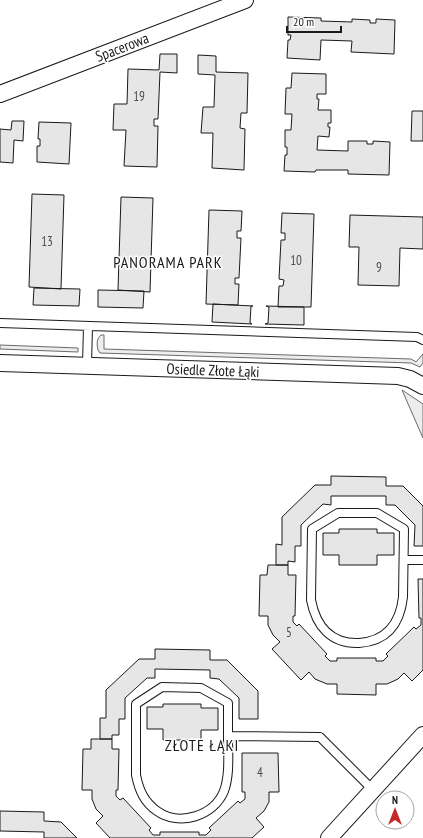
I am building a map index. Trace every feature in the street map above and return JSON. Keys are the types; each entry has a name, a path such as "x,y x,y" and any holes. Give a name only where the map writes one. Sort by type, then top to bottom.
{"street":[{"name":"Spacerowa","path":"0,94 245,0"},
{"name":"Osiedle Złote Łąki","path":"0,363 398,376 422,384"},
{"path":"329,838 423,735"}],"lane":[{"path":"0,323 417,337 423,340"},
{"path":"87,365 88,326"},
{"path":"338,513 377,513 404,528 404,560 402,608 399,618 386,634 377,640 354,643 343,642 333,638 325,630 313,612 311,600 312,529 338,513"},
{"path":"404,560 423,560"},
{"path":"162,688 201,688 228,703 228,736 226,783 223,792 211,809 202,814 179,818 158,812 142,796 136,775 136,704 162,688"},
{"path":"228,736 320,737 373,790"}],"shaded area":[{"path":"101,335 104,335 104,349 411,359 416,362 423,354 423,363 420,367 411,363 100,353 97,342"},
{"path":"0,345 78,348 78,352 0,349"},
{"path":"402,390 423,404 423,438"}],"building":[{"path":"288,17 321,18 321,21 352,22 352,19 370,20 370,23 376,23 376,19 395,20 394,54 351,52 352,41 321,40 320,60 287,58 288,40 290,40 291,35 288,35"},
{"path":"160,54 177,54 177,73 160,72 158,119 154,119 154,126 158,126 157,167 124,166 126,130 113,130 114,104 127,104 128,69 159,70"},
{"path":"198,55 216,56 216,72 248,73 247,113 241,113 240,128 245,129 244,170 212,168 213,133 201,133 203,107 214,107 215,75 198,74"},
{"path":"292,73 326,74 326,94 317,94 317,99 319,99 318,110 331,110 331,123 328,123 328,127 330,127 329,137 318,136 317,150 348,151 348,141 367,141 367,144 373,144 373,141 390,142 389,175 348,174 348,170 316,170 315,172 284,171 285,155 287,155 287,147 285,147 285,130 291,130 292,114 285,114 286,88 291,88"},
{"path":"412,111 423,111 423,141 411,141"},
{"path":"12,121 24,121 23,141 14,140 13,163 0,162 0,129 11,130"},
{"path":"39,122 71,123 69,164 37,162 37,146 40,146 40,139 38,139"},
{"path":"32,194 64,195 61,289 29,287"},
{"path":"121,197 153,198 150,292 118,290"},
{"path":"209,210 242,211 241,231 237,231 237,238 241,238 239,278 235,278 235,284 239,284 238,305 206,304"},
{"path":"282,213 314,214 311,307 278,307 279,286 283,286 284,280 279,279 281,240 285,240 285,233 281,233"},
{"path":"350,215 423,217 423,249 400,248 399,286 358,285 359,247 349,247"},
{"path":"34,288 80,289 79,306 33,305"},
{"path":"98,290 144,291 143,308 98,307"},
{"path":"213,304 253,306 251,306 250,323 252,324 212,322"},
{"path":"266,306 304,307 304,325 265,324 268,323 269,307"},
{"path":"331,476 386,477 386,486 403,486 423,506 423,546 414,546 415,525 395,505 386,505 386,496 331,496 331,505 323,504 301,525 301,546 295,546 295,562 288,561 288,565 276,565 276,544 282,545 282,517 315,485 331,485"},
{"path":"339,529 377,529 377,533 394,533 394,555 377,555 377,565 339,565 339,555 323,555 323,533 339,533"},
{"path":"268,565 288,565 288,575 296,575 295,616 293,616 293,622 297,626 299,624 327,654 325,656 330,661 337,661 337,658 376,658 376,661 383,661 388,656 386,654 414,627 416,629 421,625 421,618 419,618 418,579 423,579 423,670 412,681 404,673 398,679 387,684 376,684 376,695 337,694 337,684 327,684 315,679 309,672 301,680 272,649 280,642 273,635 268,625 268,616 259,616 260,575 267,575"},
{"path":"155,649 210,650 210,660 227,660 258,691 258,719 239,719 239,698 219,679 210,678 210,670 155,669 155,678 147,678 125,698 125,719 119,719 119,735 112,735 112,739 100,739 100,718 106,718 106,690 139,659 155,659"},
{"path":"163,704 201,704 201,708 218,708 218,730 201,730 201,740 163,740 163,729 147,729 147,707 163,707"},
{"path":"91,739 112,739 112,749 119,749 118,790 116,790 116,796 120,800 123,798 151,828 149,830 153,835 160,835 160,832 199,832 199,835 206,835 211,830 209,828 238,801 240,803 245,799 245,792 242,792 242,753 278,753 279,792 269,792 269,802 264,811 256,818 264,827 252,838 110,838 96,823 103,816 96,809 92,799 92,790 82,790 83,749 91,749"},
{"path":"0,811 44,812 44,821 61,822 77,838 44,838 44,832 0,831"}],"district":[{"name":"PANORAMA PARK","path":"168,262"},
{"name":"ZŁOTE ŁĄKI","path":"202,745"}]}
